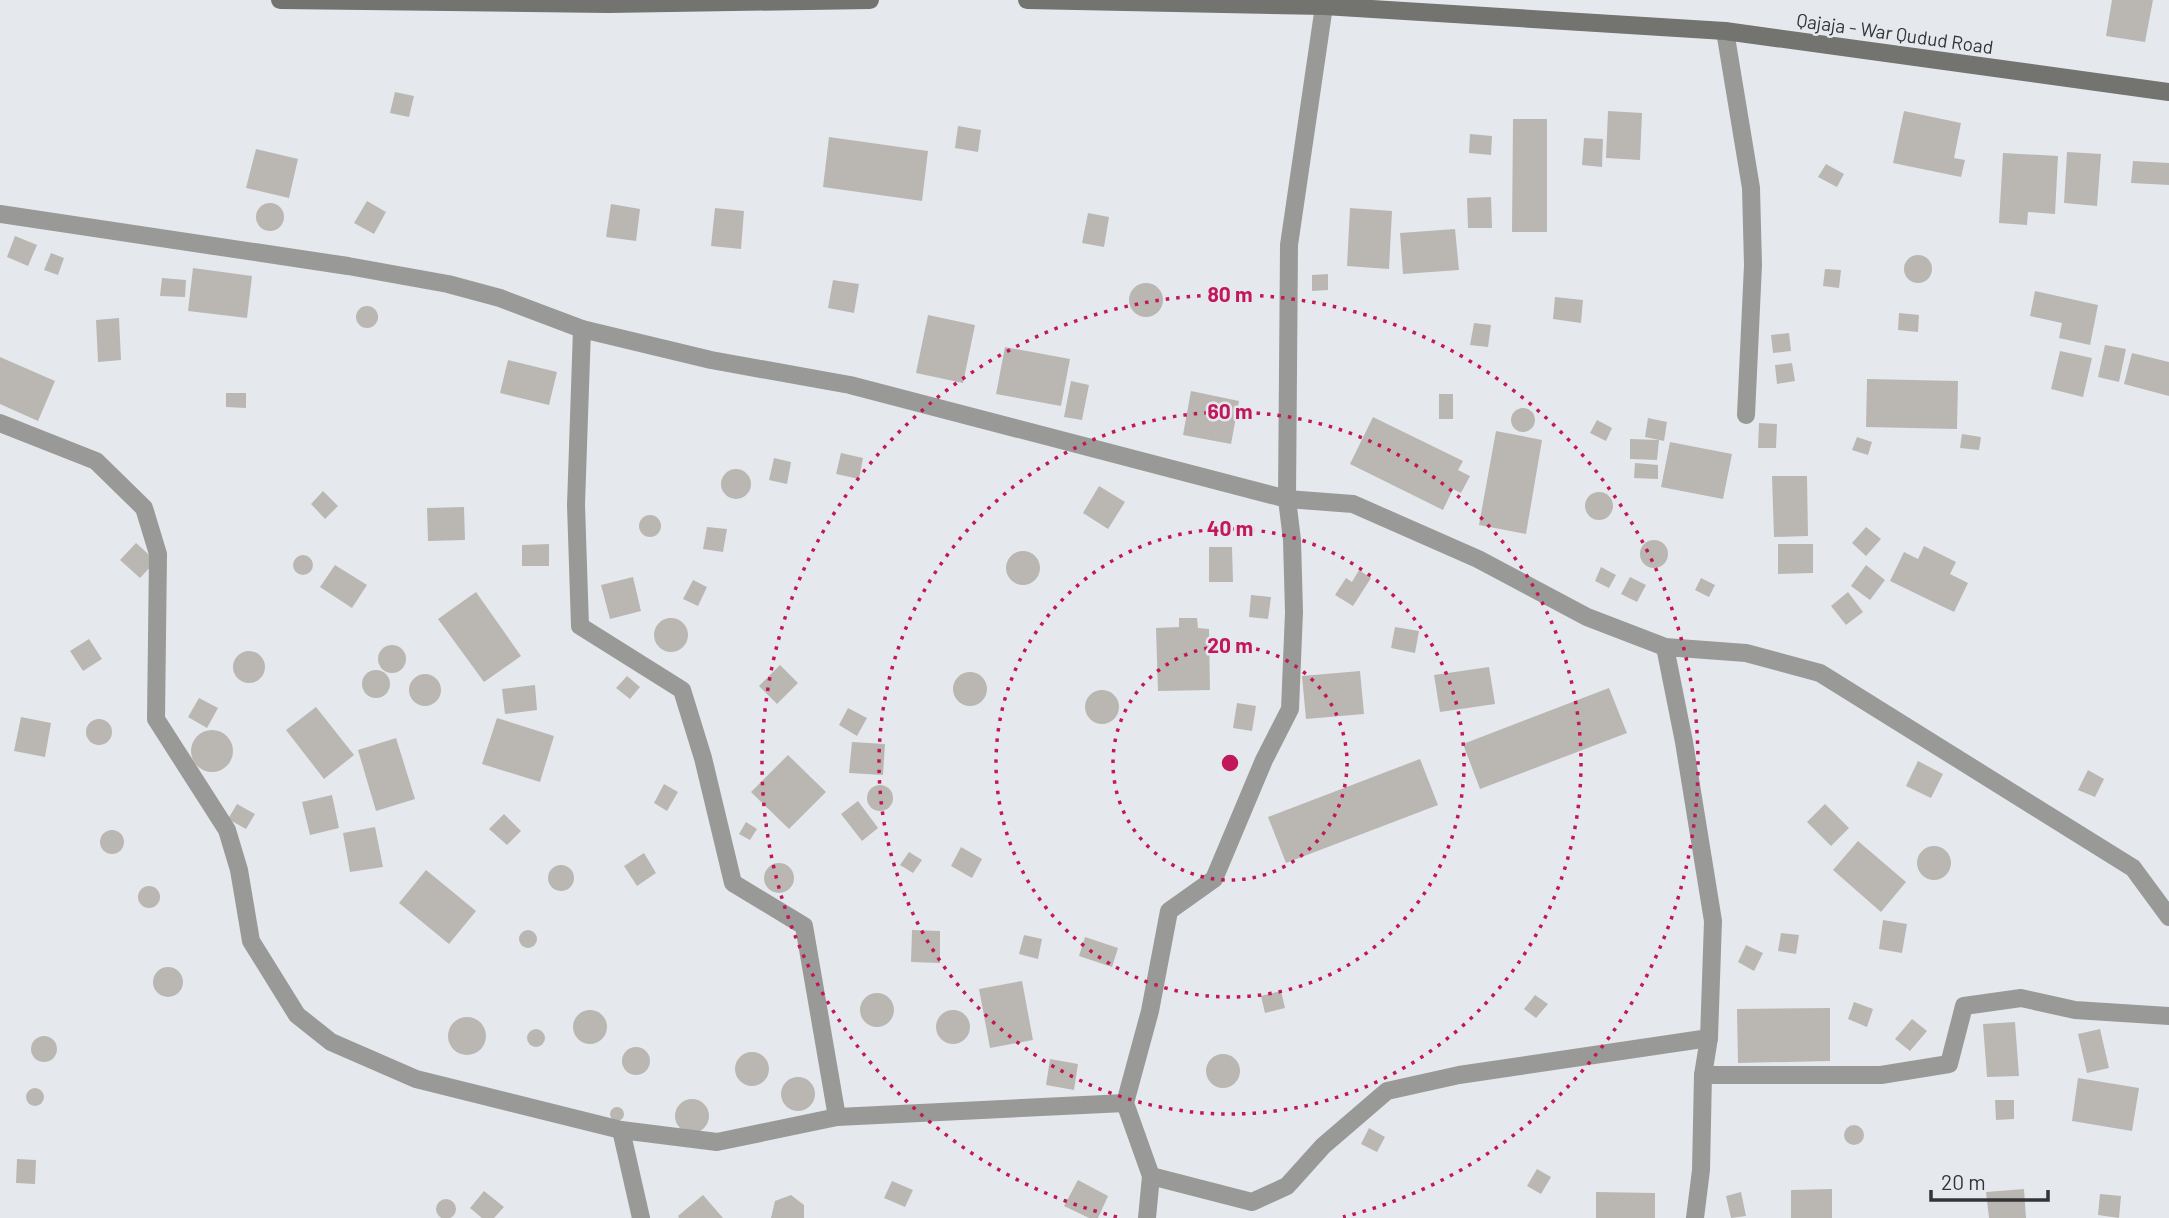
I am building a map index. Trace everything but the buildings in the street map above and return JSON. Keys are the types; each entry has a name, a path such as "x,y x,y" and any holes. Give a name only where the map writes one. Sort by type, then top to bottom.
{"street":[{"path":"280,0 870,0"},
{"name":"Qajaja - War Qudud Road","path":"1027,0 1324,6 1725,31 2169,92"},
{"path":"1147,1218 1151,1176 1125,1103 1150,1011 1169,911 1214,879 1264,760 1290,709 1293,588 1292,540 1287,499 1289,245 1324,6 1357,0"},
{"path":"1725,31 1751,188 1753,265 1746,415"},
{"path":"0,214 334,263 448,284 500,298 582,329 711,360 850,385 1287,499 1353,504 1478,559 1587,617 1665,647 1746,653 1820,673 2133,868 2169,917"},
{"path":"582,329 576,505 580,626 682,690 703,758 733,883 804,926 837,1116"},
{"path":"0,423 96,461 144,508 158,554 156,719 227,830 239,870 251,941 297,1015 331,1042 416,1079 621,1130 717,1142 837,1116 1125,1103"},
{"path":"1665,647 1684,742 1713,921 1709,1038 1703,1075 1701,1170 1695,1218"},
{"path":"1703,1075 1881,1075 1950,1064 1964,1006 2021,998 2075,1010 2169,1016"},
{"path":"1151,1176 1252,1202 1287,1186 1323,1146 1387,1091 1459,1075 1709,1038"},
{"path":"621,1130 641,1218"}]}
